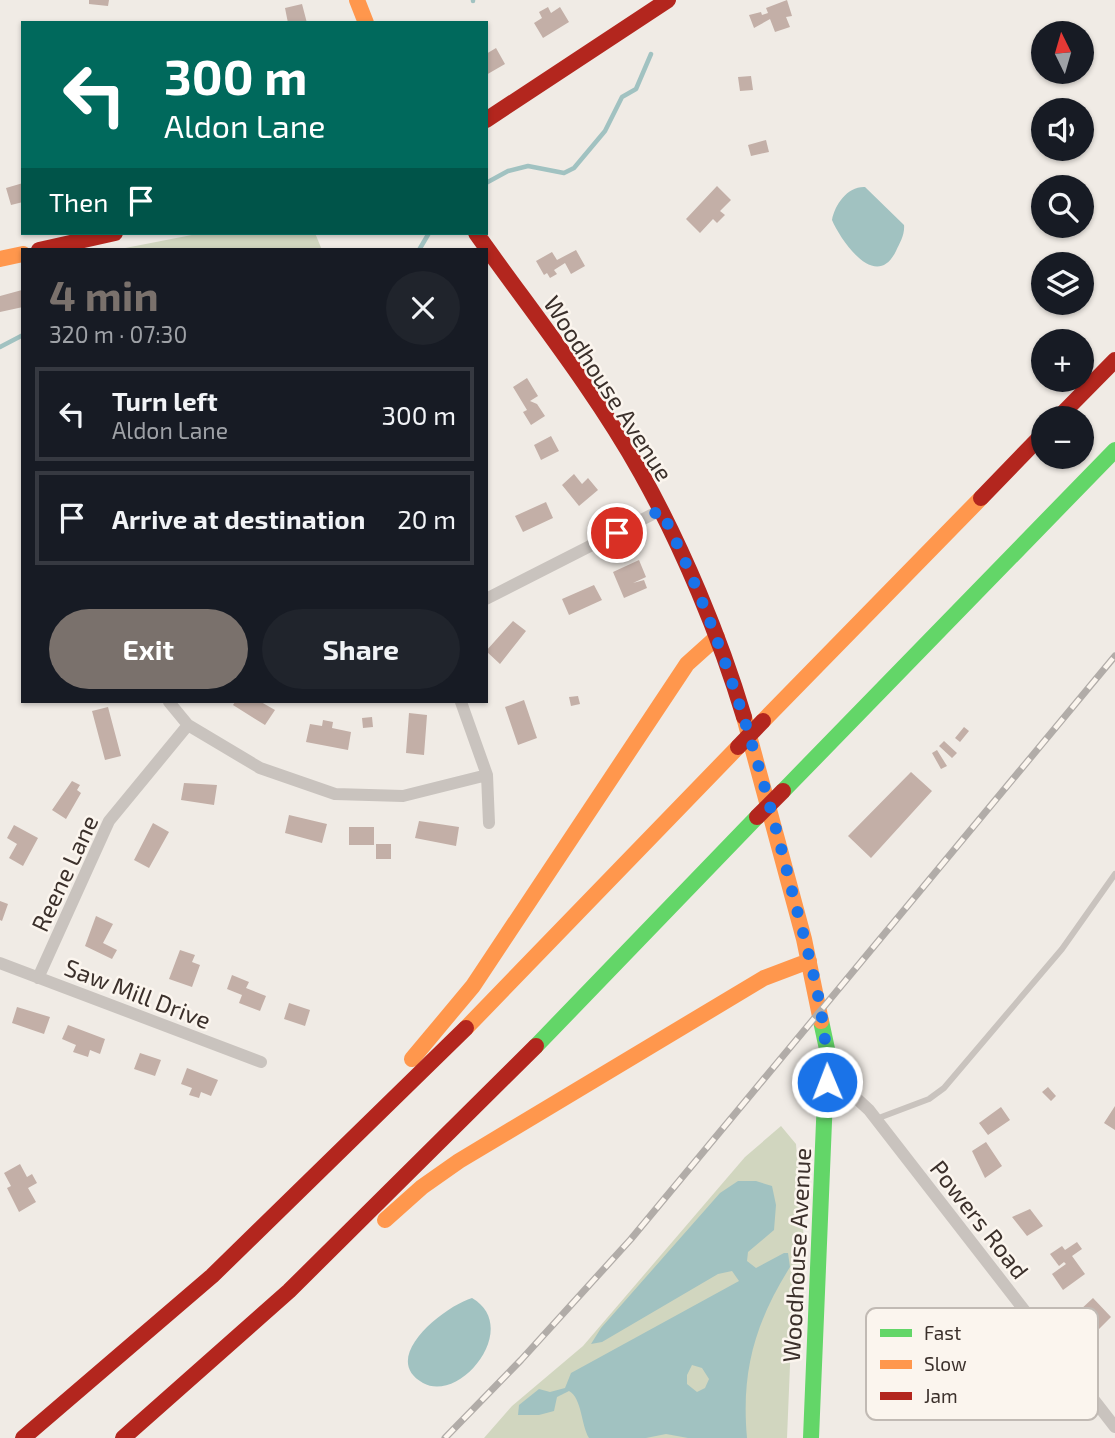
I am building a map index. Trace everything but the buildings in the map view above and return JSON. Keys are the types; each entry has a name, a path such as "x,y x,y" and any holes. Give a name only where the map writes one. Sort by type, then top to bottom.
{"main road":[{"path":"357,0 365,21"},
{"path":"488,119 668,0"},
{"path":"48,248 106,235"},
{"name":"Woodhouse Avenue","path":"488,250 608,419 661,510 717,637 744,716 809,961 825,1034 827,1082 811,1438"},
{"path":"0,259 21,254"},
{"path":"1070,406 1115,360"},
{"path":"23,1438 176,1308 368,1126 1031,446"},
{"path":"123,1438 329,1254 1115,450"},
{"path":"368,1126 390,1084 438,1031 473,986 687,664 717,637"},
{"path":"329,1254 368,1234 422,1187 459,1161 764,978 809,961"}],"street":[{"path":"488,598 661,510"},
{"path":"170,703 188,725 261,768 335,794 403,796 487,775"},
{"path":"461,703 487,775 489,823"},
{"name":"Reene Lane","path":"37,978 109,821 188,725"},
{"name":"Saw Mill Drive","path":"0,963 261,1062"},
{"name":"Powers Road","path":"827,1082 855,1097 875,1119 1024,1308"},
{"name":"Powers Road","path":"1098,1405 1115,1427"}],"lane":[{"path":"875,1119 929,1099 944,1088 1062,949 1115,874"}],"green space":[{"path":"192,235 316,235 321,248 125,248"},
{"path":"781,1126 796,1144 804,1240 791,1341 787,1438 484,1438 512,1406 583,1346 745,1157"}],"water":[{"path":"865,187 904,225 896,251 888,262 879,266 869,265 860,259 843,239 832,220 843,197 853,189"},
{"path":"738,1181 756,1181 772,1186 776,1205 774,1230 748,1252 747,1261 756,1268 788,1253 790,1267 768,1308 753,1348 746,1391 747,1438 688,1438 666,1434 646,1438 589,1438 579,1406 569,1391 557,1397 554,1411 539,1415 518,1415 519,1405 539,1389 550,1392 565,1388 571,1373 739,1281 732,1271 718,1274 602,1342 591,1344 601,1328 720,1193","holes":["692,1365 702,1368 709,1379 705,1388 697,1392 687,1384 687,1375"]},
{"path":"472,1298 486,1311 491,1326 488,1343 480,1359 468,1373 453,1383 438,1387 423,1383 411,1372 408,1360 412,1347 433,1322"}],"waterway":[{"path":"488,182 508,171 528,166 564,173 574,168 605,131 622,97 636,89 651,54"},
{"path":"420,248 428,235"},
{"path":"0,347 21,336"}],"railway":[{"path":"445,1438 521,1360 631,1239 1115,656"}],"traffic: fast":[{"path":"783,791 1115,450"},
{"path":"536,1046 757,817"},
{"path":"811,1438 827,1049 821,1021"}],"traffic: slow":[{"path":"357,0 365,21"},
{"path":"0,259 21,254"},
{"path":"763,721 981,498"},
{"path":"412,1059 473,986 687,664 717,637"},
{"path":"744,717 804,939 821,1021"},
{"path":"466,1028 738,747"},
{"path":"385,1220 422,1187 459,1161 764,978 809,961"}],"traffic: jam":[{"path":"488,119 668,0"},
{"path":"48,248 106,235"},
{"path":"477,235 487,248"},
{"path":"488,250 583,381 641,473 699,592 724,655 744,717"},
{"path":"1070,406 1115,360"},
{"path":"981,498 1031,446"},
{"path":"738,747 763,721"},
{"path":"757,817 783,791"},
{"path":"23,1438 212,1276 466,1028"},
{"path":"123,1438 289,1291 536,1046"}],"route":[{"path":"617,533 661,510 724,654 750,736 804,939 825,1034 827,1082"}]}
